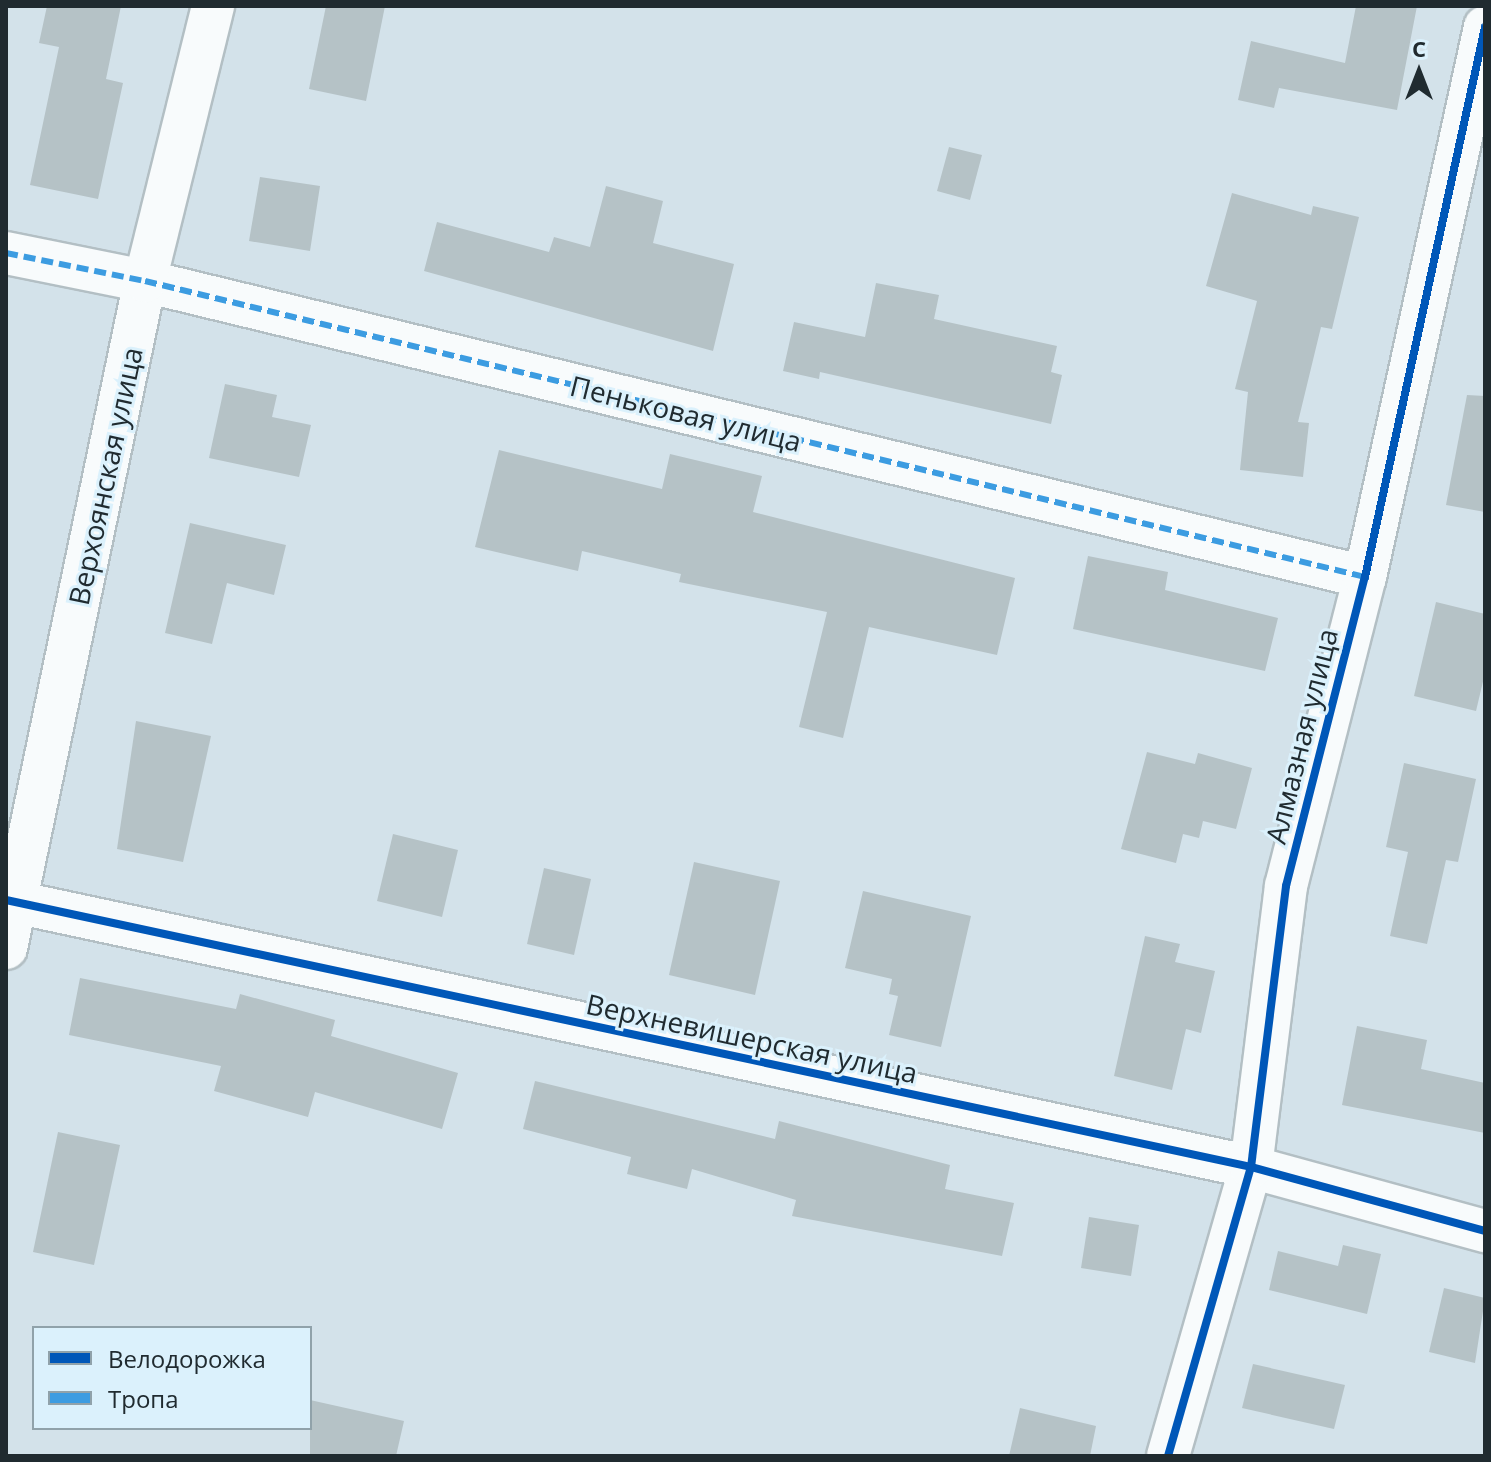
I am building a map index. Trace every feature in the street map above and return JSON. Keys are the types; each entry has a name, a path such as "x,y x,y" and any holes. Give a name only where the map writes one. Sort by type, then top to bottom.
{"street":[{"name":"Верхоянская улица","path":"6,948 12,902 145,281 213,6"},
{"name":"Алмазная улица","path":"1168,1456 1251,1167 1286,886 1365,577 1485,27"},
{"name":"Пеньковая улица","path":"6,253 145,281 1365,577"},
{"name":"Верхневишерская улица","path":"12,902 1251,1167 1485,1231"}],"building":[{"path":"47,6 121,6 106,79 123,83 98,199 30,185 59,47 39,43"},
{"path":"326,6 385,6 366,101 309,89"},
{"path":"1356,6 1417,6 1397,110 1279,88 1274,108 1238,100 1251,41 1345,63"},
{"path":"949,147 982,155 970,200 937,191"},
{"path":"260,177 320,186 310,251 249,241"},
{"path":"606,186 663,201 653,243 734,264 713,351 424,271 437,222 549,252 554,237 590,247"},
{"path":"1232,193 1311,215 1313,206 1359,217 1332,329 1321,327 1298,422 1309,423 1303,477 1240,470 1248,392 1235,389 1257,301 1206,286"},
{"path":"876,283 939,295 934,319 1057,346 1051,372 1062,375 1051,424 820,372 819,379 783,371 794,322 865,337"},
{"path":"225,384 277,395 272,417 311,425 299,477 209,458"},
{"path":"1467,395 1485,396 1485,512 1446,505"},
{"path":"499,450 662,489 670,454 762,476 753,512 1015,578 997,655 869,627 843,738 799,727 827,612 679,582 681,574 582,551 578,571 475,547"},
{"path":"190,523 286,545 274,595 227,583 212,644 165,633"},
{"path":"1088,556 1168,572 1165,590 1278,618 1265,671 1073,629"},
{"path":"1436,602 1485,614 1485,673 1476,711 1414,696"},
{"path":"136,721 211,736 183,862 117,849"},
{"path":"1147,752 1195,764 1198,753 1252,768 1236,829 1203,821 1199,838 1183,834 1176,863 1121,849"},
{"path":"1404,763 1476,779 1458,862 1446,860 1427,944 1390,936 1408,852 1386,847"},
{"path":"393,834 458,850 442,917 377,901"},
{"path":"694,862 780,881 755,995 669,975"},
{"path":"544,868 591,879 574,955 527,944"},
{"path":"863,891 971,916 941,1047 889,1035 898,996 889,994 892,979 845,968"},
{"path":"1145,936 1180,944 1175,962 1215,971 1201,1033 1186,1029 1172,1090 1114,1076"},
{"path":"80,978 236,1009 240,994 335,1020 331,1036 458,1073 442,1129 315,1092 308,1117 214,1091 221,1066 69,1035"},
{"path":"1357,1026 1427,1040 1421,1069 1485,1083 1485,1133 1342,1105"},
{"path":"535,1081 775,1139 779,1121 950,1165 945,1189 1014,1203 1002,1256 792,1216 796,1200 692,1169 687,1189 627,1174 631,1157 523,1129"},
{"path":"58,1132 120,1145 94,1265 33,1252"},
{"path":"1089,1217 1139,1225 1131,1276 1081,1268"},
{"path":"1343,1245 1381,1254 1367,1314 1269,1290 1278,1251 1338,1266"},
{"path":"1444,1288 1485,1298 1475,1363 1429,1352"},
{"path":"1253,1364 1345,1385 1334,1429 1242,1408"},
{"path":"312,1400 404,1421 396,1456 310,1456"},
{"path":"1020,1408 1096,1426 1090,1456 1009,1456"}],"marked path":[{"path":"6,253 145,281 1365,577"}],"cycle path":[{"path":"1168,1456 1251,1167 1286,886 1365,577 1485,27"},
{"path":"6,900 1251,1167 1485,1231"}]}
